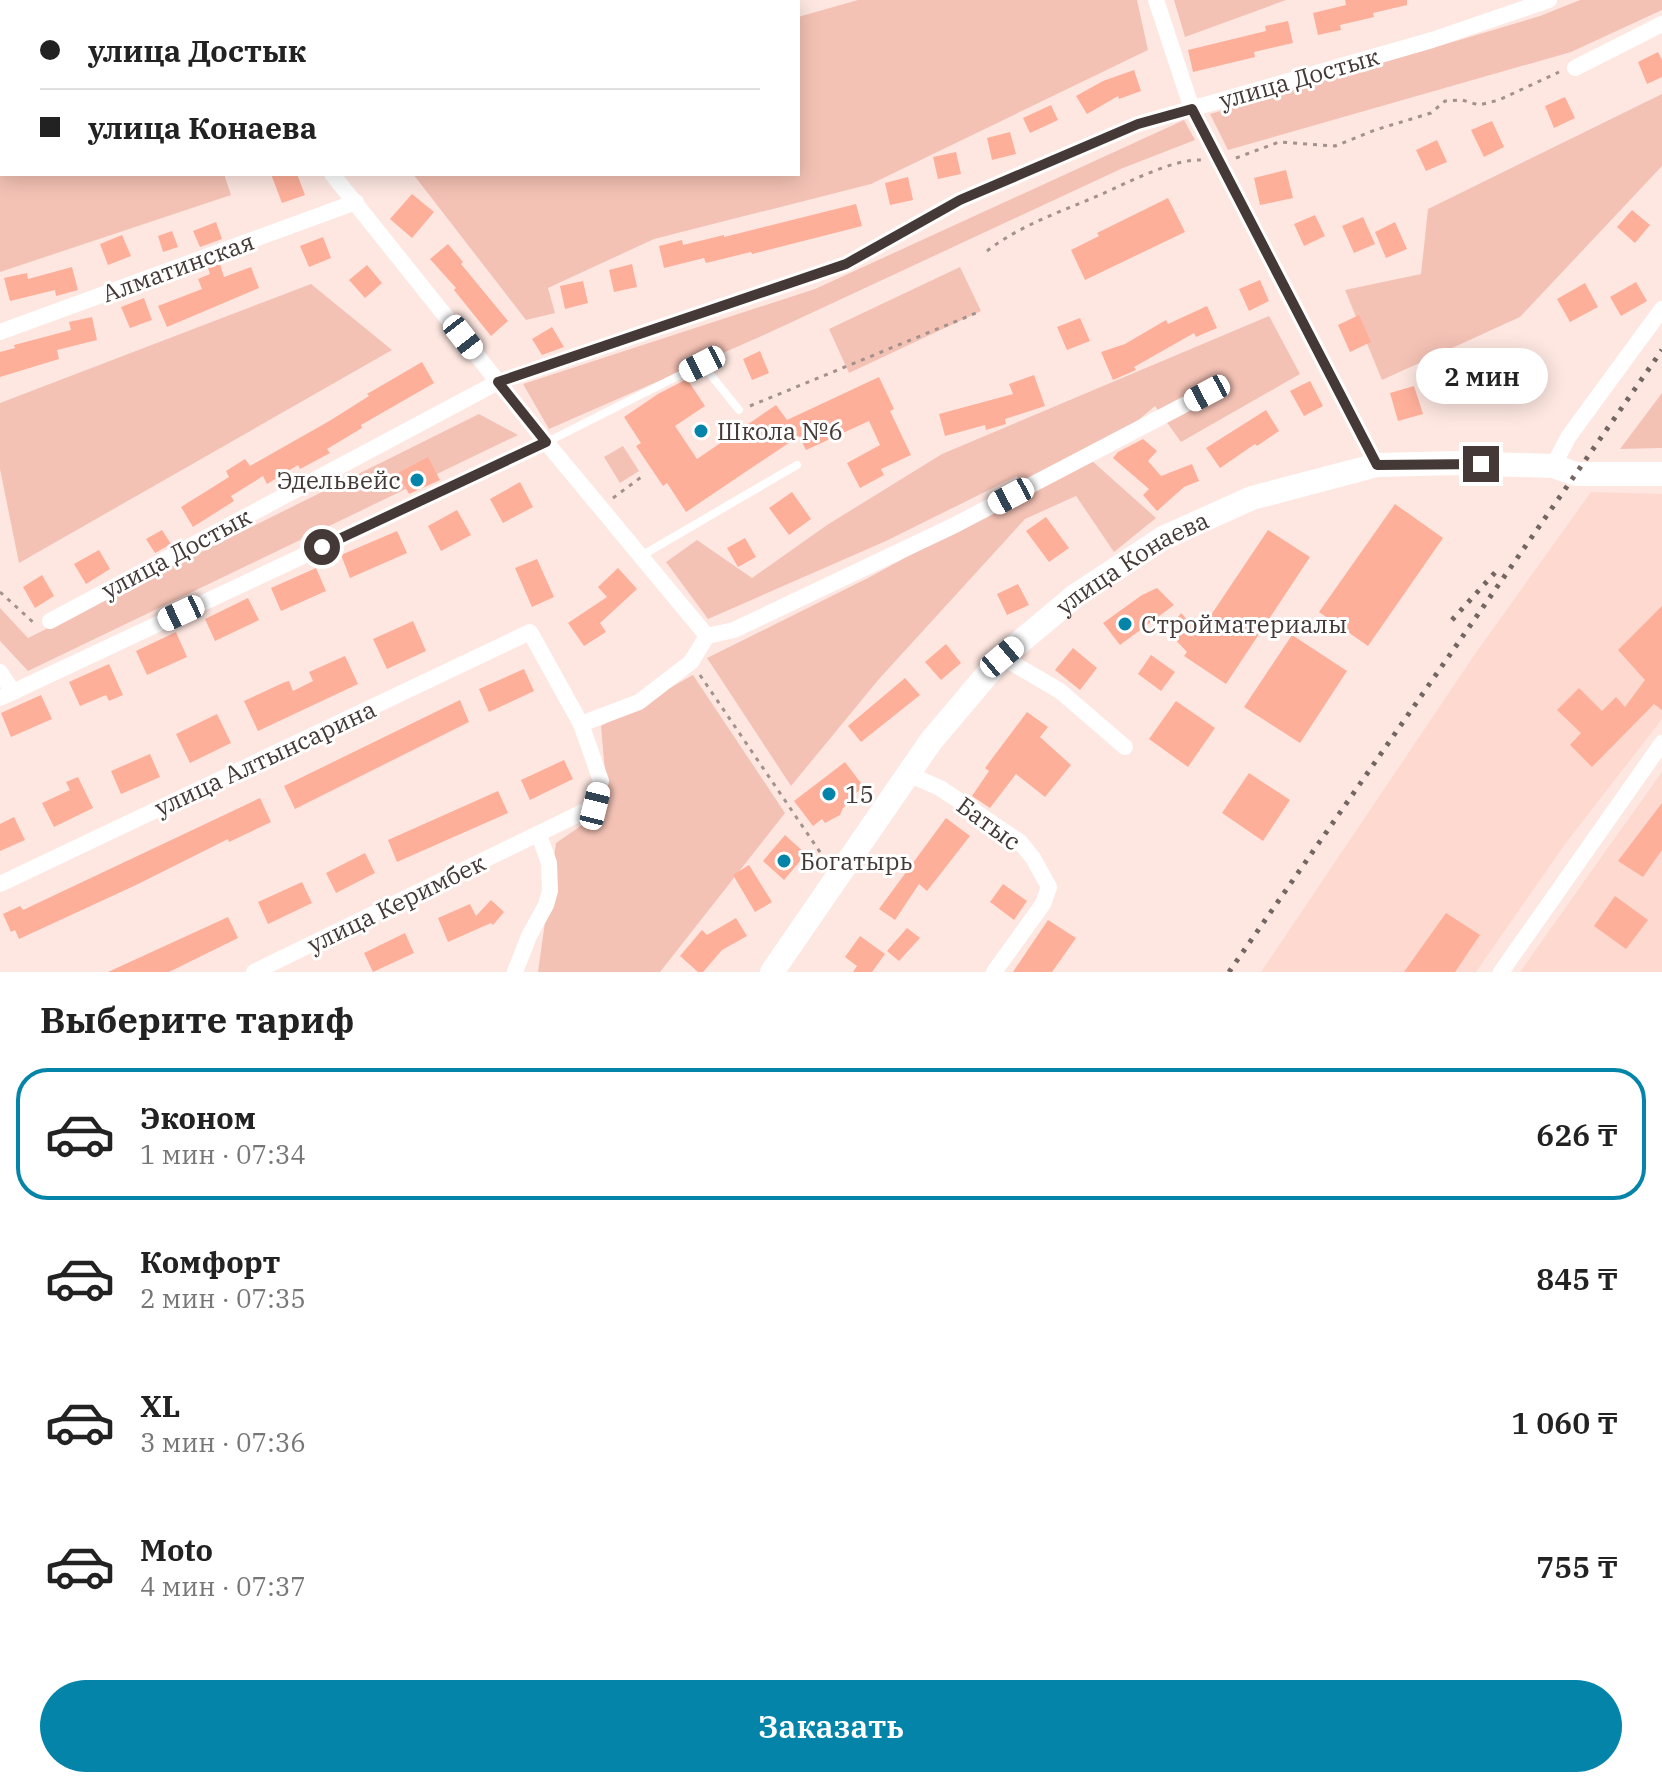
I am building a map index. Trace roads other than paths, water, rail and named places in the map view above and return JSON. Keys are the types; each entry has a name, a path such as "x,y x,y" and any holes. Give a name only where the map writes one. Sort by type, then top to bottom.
{"main road":[{"name":"улица Конаева","path":"772,972 931,741 1002,657 1075,596 1163,538 1252,498 1377,465 1457,463 1553,466 1576,474 1662,474"}],"street":[{"path":"1156,0 1192,109 1377,465"},
{"name":"улица Достык","path":"50,621 498,382 846,264 960,200 1138,124 1432,40 1549,0"},
{"path":"1575,68 1662,24"},
{"path":"334,176 546,442 707,636"},
{"name":"Алматинская","path":"0,332 356,202"},
{"path":"1553,466 1569,436 1662,309"},
{"path":"581,724 639,702 691,662 707,636 734,630 955,525 1207,393"},
{"path":"0,672 6,695 546,442"},
{"name":"улица Керимбек","path":"254,972 595,806 601,781 581,724 530,632"},
{"name":"улица Алтынсарина","path":"0,884 530,632"},
{"path":"1002,657 1060,691 1125,747"},
{"path":"1501,972 1662,743"},
{"name":"Батыс","path":"908,774 940,788 1020,842 1049,887 1043,904 994,972"},
{"path":"515,972 550,891 549,863 539,835"}],"lane":[{"path":"546,442 702,364 739,410"},
{"path":"641,556 797,465"}],"railway":[{"path":"1229,972 1662,350"},
{"path":"1452,620 1500,567"}],"place":[{"name":"Школа №6","path":"701,431"},
{"name":"Эдельвейс","path":"417,480"},
{"name":"Стройматериалы","path":"1125,624"},
{"name":"15","path":"829,794"},
{"name":"Богатырь","path":"784,861"}]}
